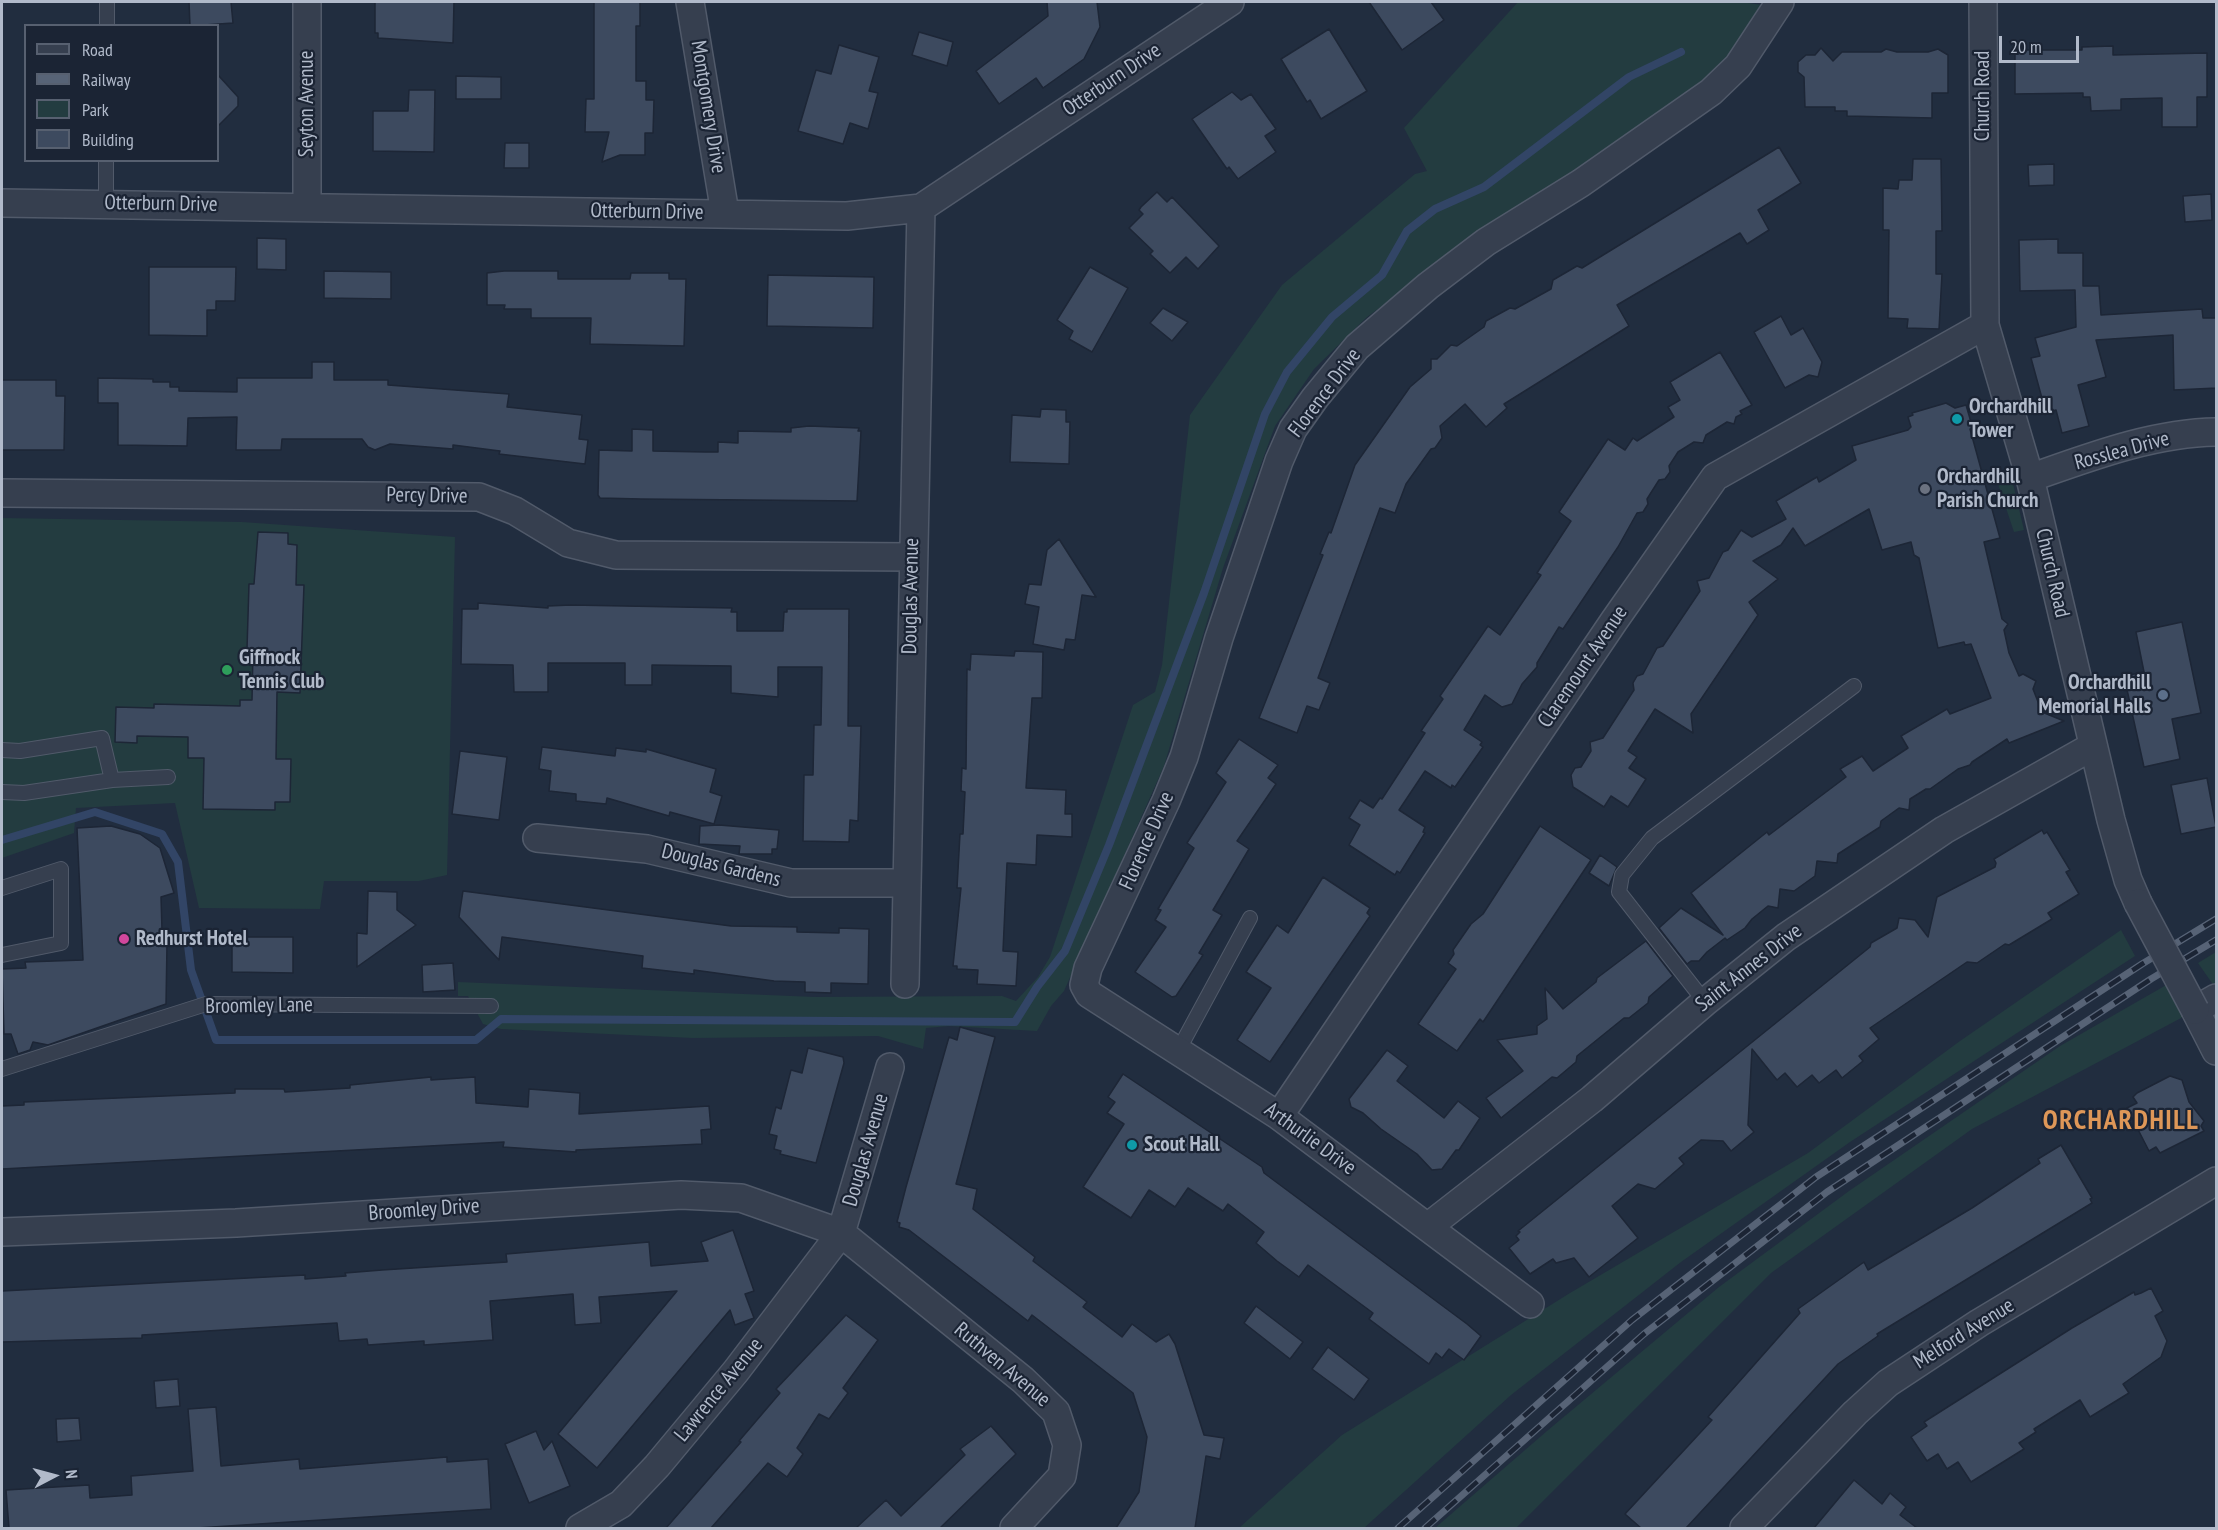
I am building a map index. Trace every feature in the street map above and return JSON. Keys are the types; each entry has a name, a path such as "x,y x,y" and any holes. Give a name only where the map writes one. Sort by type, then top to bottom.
{"street":[{"name":"Seyton Avenue","path":"307,2 308,206"},
{"name":"Montgomery Drive","path":"690,2 725,213"},
{"name":"Otterburn Drive","path":"2,203 847,216 921,208 1230,2"},
{"name":"Florence Drive","path":"1084,985 1088,968 1166,801 1184,757 1222,627 1275,472 1293,429 1309,406 1357,347 1428,286 1486,242 1581,183 1711,92 1738,66 1780,2"},
{"name":"Church Road","path":"1983,2 1985,325 2030,478 2093,746 2128,880 2138,903 2206,1004 2217,1050"},
{"name":"Douglas Avenue","path":"905,984 921,208"},
{"name":"Claremount Avenue","path":"1279,1116 1614,621 1715,477 1985,325"},
{"name":"Rosslea Drive","path":"2030,478 2112,450 2175,436 2217,432"},
{"name":"Percy Drive","path":"2,493 479,497 515,511 568,543 616,555 912,558"},
{"name":"Saint Annes Drive","path":"1429,1226 1592,1099 1785,937 1944,830 2093,746"},
{"name":"Douglas Gardens","path":"537,838 647,849 791,883 906,883"},
{"name":"Arthurlie Drive","path":"1084,985 1089,994 1279,1116 1429,1226 1530,1304"},
{"name":"Douglas Avenue","path":"841,1233 890,1067"},
{"name":"Melford Avenue","path":"1744,1528 1855,1413 1888,1383 1979,1323 2217,1181"},
{"name":"Broomley Drive","path":"2,1232 236,1223 681,1195 741,1198 841,1233"},
{"name":"Lawrence Avenue","path":"580,1528 621,1504 657,1466 736,1371 841,1233"},
{"name":"Ruthven Avenue","path":"841,1233 1023,1380 1056,1412 1067,1445 1062,1476 1014,1528"}],"lane":[{"path":"107,2 107,24"},
{"path":"97,203 106,162"},
{"path":"1705,1002 1619,892 1622,875 1652,838 1854,686"},
{"path":"2,750 20,751 102,738 112,780"},
{"path":"2,792 24,793 112,780 168,777"},
{"path":"2,888 61,869 61,942 2,954"},
{"path":"1178,1051 1250,918"},
{"name":"Broomley Lane","path":"2,1069 206,1004 491,1006"}],"green space":[{"path":"1518,2 1742,2 1762,5 1730,61 1694,96 1476,237 1367,317 1314,369 1275,426 1223,568 1164,766 1064,991 1051,1006 1037,1031 949,1026 926,1028 923,1049 878,1036 693,1038 501,1029 483,1024 468,996 458,996 458,982 815,997 1002,996 1016,1001 1038,977 1050,957 1133,705 1155,692 1162,665 1190,415 1282,285 1415,174 1427,171 1404,128"},
{"path":"2011,475 2024,530 2014,532 1997,481"},
{"name":"Giffnock Tennis Club","path":"2,518 242,522 455,537 447,875 419,881 324,881 320,909 199,908 175,803 76,808 74,833 2,858"},
{"path":"2121,930 2135,956 1850,1142 1681,1262 1511,1395 1364,1528 1239,1528 1342,1435 1570,1293 1808,1153 1960,1041"},
{"path":"2216,952 2216,986 2198,963"},
{"path":"2168,984 2183,1017 1972,1129 1771,1273 1516,1528 1435,1528 1719,1287 1849,1191 2060,1046"}],"building":[{"path":"189,2 231,2 233,23 190,24"},
{"path":"375,2 454,2 453,43 378,38 378,33 375,33"},
{"path":"594,2 640,2 640,26 636,26 636,81 646,81 646,100 654,100 653,133 645,133 645,155 620,155 602,162 609,132 585,132 586,99 594,99"},
{"path":"1047,2 1097,2 1100,27 1084,59 1043,88 1036,78 999,104 976,71 1048,16"},
{"path":"1369,2 1431,2 1444,20 1402,50"},
{"path":"1329,29 1367,91 1321,119 1310,100 1307,102 1281,59"},
{"path":"919,32 953,42 947,66 912,55"},
{"path":"839,45 879,57 869,91 878,93 868,129 850,123 843,144 798,131 816,70 831,74"},
{"path":"2113,46 2113,55 2207,53 2207,97 2197,97 2197,127 2162,127 2162,98 2121,99 2121,110 2091,111 2090,97 2083,97 2083,93 2015,94 2015,50 2082,50 2082,47"},
{"path":"1821,48 1833,61 1842,52 1881,52 1886,49 1897,52 1928,52 1938,49 1948,55 1948,93 1932,93 1932,118 1847,116 1847,111 1835,111 1835,107 1805,107 1804,77 1798,72 1798,62 1806,55 1815,55"},
{"path":"219,76 238,97 238,106 219,125"},
{"path":"456,76 501,77 501,99 456,99"},
{"path":"409,90 435,90 434,152 373,151 373,111 408,111"},
{"path":"1232,92 1241,100 1251,94 1276,129 1265,136 1276,152 1238,179 1229,167 1227,169 1192,119"},
{"path":"505,143 529,143 529,168 504,168"},
{"path":"1779,147 1801,183 1758,210 1769,230 1747,244 1740,233 1617,305 1629,326 1504,404 1507,408 1486,427 1465,404 1440,426 1442,438 1435,448 1431,449 1406,484 1395,513 1380,508 1318,678 1330,683 1319,710 1307,706 1297,733 1259,718 1323,555 1320,554 1329,532 1331,533 1355,465 1410,387 1431,369 1431,359 1437,359 1451,345 1457,346 1484,327 1486,321 1510,308 1515,309 1551,289 1553,280 1577,266 1582,268"},
{"path":"1913,159 1941,159 1942,231 1936,231 1936,274 1942,274 1939,329 1907,328 1908,319 1888,318 1889,230 1883,230 1883,188 1898,189 1899,180 1912,180"},
{"path":"2054,164 2054,185 2029,186 2028,165"},
{"path":"1157,192 1167,202 1172,197 1219,246 1198,269 1186,257 1170,273 1150,254 1153,251 1129,228 1143,214 1139,210 1141,207"},
{"path":"2211,194 2212,220 2185,222 2183,196"},
{"path":"257,238 286,239 286,270 257,269"},
{"path":"2058,239 2058,253 2083,253 2083,286 2099,286 2101,315 2202,309 2203,318 2217,318 2217,388 2174,390 2173,335 2096,340 2106,377 2078,385 2089,426 2062,433 2056,410 2046,413 2031,358 2040,356 2035,338 2076,327 2075,290 2020,291 2019,240"},
{"path":"149,267 236,267 235,301 216,301 216,310 207,310 207,336 149,335"},
{"path":"1090,267 1128,288 1092,352 1069,339 1073,331 1057,320"},
{"path":"324,271 391,272 391,299 324,298"},
{"path":"558,271 558,279 630,279 631,273 669,273 669,279 686,279 684,346 590,344 591,318 531,318 531,309 504,309 505,305 487,305 487,273"},
{"path":"768,275 874,277 873,328 767,326"},
{"path":"1163,308 1188,322 1172,341 1150,323"},
{"path":"1781,316 1791,335 1803,328 1822,362 1818,377 1809,375 1785,388 1754,332"},
{"path":"1720,352 1752,405 1740,411 1742,414 1736,417 1734,424 1727,422 1706,435 1703,443 1694,442 1678,452 1669,466 1670,472 1665,479 1659,480 1647,499 1648,504 1643,512 1637,513 1618,547 1563,629 1559,627 1537,663 1537,667 1522,684 1512,704 1502,707 1485,695 1464,730 1482,742 1480,745 1483,747 1455,787 1452,785 1451,788 1425,771 1399,810 1425,827 1423,832 1425,833 1400,873 1397,871 1395,875 1349,845 1360,825 1349,818 1360,800 1373,808 1380,798 1382,799 1425,733 1421,731 1443,699 1440,696 1488,626 1500,635 1541,575 1537,573 1571,521 1559,512 1608,439 1625,450 1633,438 1637,441 1674,417 1668,407 1680,400 1670,382"},
{"path":"312,362 334,362 334,380 388,380 388,385 509,394 507,407 582,415 579,439 588,440 585,464 499,454 500,451 453,445 453,449 390,444 375,450 368,447 362,439 282,439 281,450 236,450 237,417 188,418 187,446 118,445 118,403 98,403 98,378 153,379 153,382 170,382 170,387 179,387 179,391 237,392 237,378 312,378"},
{"path":"2,380 56,380 56,396 65,396 64,450 2,450"},
{"path":"1946,403 1955,408 1966,405 1973,429 1970,429 2000,538 1984,542 2002,619 2008,624 2004,630 2009,653 2019,676 2023,674 2036,681 2033,689 2042,712 2064,721 2009,743 2007,739 1970,765 1958,769 1930,789 1910,799 1909,810 1899,808 1881,821 1880,827 1838,854 1837,863 1817,861 1815,876 1794,891 1780,889 1778,908 1768,906 1745,928 1727,940 1725,938 1699,961 1691,961 1687,964 1659,928 1681,908 1723,935 1691,893 1767,832 1769,835 1846,777 1840,769 1862,756 1873,771 1908,748 1901,736 1947,709 1950,714 1991,698 1971,644 1965,645 1964,642 1938,648 1919,558 1914,555 1911,542 1882,550 1869,509 1805,546 1793,528 1781,545 1753,561 1778,579 1749,602 1758,615 1691,714 1693,733 1655,709 1628,751 1637,757 1629,768 1646,779 1628,807 1611,796 1604,807 1573,787 1571,775 1575,768 1581,767 1591,751 1590,742 1603,738 1634,690 1633,683 1637,676 1643,674 1657,648 1663,646 1700,591 1697,581 1709,578 1723,552 1728,550 1741,530 1752,537 1786,519 1776,501 1817,477 1819,482 1856,460 1852,446 1908,430 1911,427 1908,417 1913,415 1912,413"},
{"path":"1041,409 1066,410 1066,422 1070,422 1069,464 1010,462 1012,415 1040,417"},
{"path":"809,426 859,428 858,431 861,431 857,501 641,499 600,498 598,495 599,450 632,451 632,429 653,430 653,451 718,452 718,442 738,443 738,431 791,432 791,428"},
{"path":"258,532 288,533 288,544 297,545 296,585 304,585 300,693 277,692 276,759 291,759 290,802 275,802 275,810 203,809 204,758 188,758 188,737 137,736 137,743 115,742 116,707 154,708 154,704 240,706 240,700 252,700 253,650 247,649 249,584 254,584"},
{"path":"1059,539 1096,597 1082,595 1075,640 1066,639 1064,650 1033,644 1039,607 1025,604 1029,584 1041,585 1047,550"},
{"path":"478,603 548,608 548,606 571,605 732,608 731,612 737,612 737,631 783,631 784,612 787,612 787,609 849,609 848,726 861,726 858,821 850,820 849,842 803,841 804,775 813,775 814,725 821,725 822,667 778,667 778,697 731,693 731,666 652,665 652,685 625,685 625,663 548,663 548,692 514,692 513,665 461,664 462,609 478,609"},
{"name":"Orchardhill Memorial Halls","path":"2182,622 2201,713 2172,719 2180,759 2144,767 2124,676 2144,672 2136,632"},
{"path":"1015,651 1043,652 1042,698 1032,698 1026,788 1066,790 1065,814 1072,814 1072,837 1037,835 1036,865 1007,863 1003,951 1018,952 1016,986 977,984 978,970 957,969 957,966 953,966 961,888 957,888 965,792 961,791 962,768 966,769 967,669 970,670 971,654 1014,656"},
{"path":"1239,739 1278,765 1268,778 1276,784 1237,841 1249,849 1213,910 1222,915 1199,953 1203,955 1176,996 1172,997 1135,972 1166,927 1155,920 1161,910 1158,909 1194,848 1187,843 1226,782 1216,773"},
{"path":"542,747 615,756 616,748 646,752 646,749 716,769 710,792 722,796 714,824 670,812 669,816 607,798 606,804 576,801 576,794 549,791 551,771 539,769"},
{"path":"460,751 507,757 499,820 452,814"},
{"path":"2207,778 2216,827 2181,834 2171,785"},
{"path":"719,825 779,830 777,849 772,849 772,854 739,854 740,846 699,844 700,826"},
{"name":"Redhurst Hotel","path":"111,826 140,834 160,848 174,893 161,897 162,930 167,944 166,1004 48,1045 33,1042 30,1050 18,1054 11,1034 4,1034 2,969 26,968 25,962 83,960 77,828"},
{"path":"1540,826 1591,860 1483,1022 1480,1019 1457,1051 1418,1024 1456,969 1448,963 1454,954 1453,950 1471,924 1483,914"},
{"path":"2042,830 2044,834 2047,832 2070,870 2066,872 2079,894 2048,913 2052,919 2009,945 2005,944 1977,963 1967,962 1870,1028 1879,1039 1859,1056 1863,1061 1842,1078 1836,1070 1819,1083 1812,1075 1797,1087 1785,1073 1777,1080 1752,1049 1748,1125 1754,1132 1731,1151 1723,1141 1701,1140 1679,1158 1684,1164 1655,1189 1638,1184 1612,1206 1638,1238 1589,1277 1574,1258 1556,1263 1553,1259 1530,1274 1509,1248 1519,1240 1516,1236 1520,1232 1518,1231 1870,947 1871,943 1897,928 1899,918 1915,920 1928,937 1937,897 1995,867 1994,859"},
{"path":"1600,855 1617,867 1609,886 1589,873"},
{"path":"1323,877 1370,908 1367,913 1370,916 1270,1062 1237,1040 1271,988 1246,972 1277,925 1288,933"},
{"path":"368,891 397,892 397,910 416,925 357,967 357,933 367,934"},
{"path":"463,891 731,926 797,927 797,932 839,933 839,928 869,929 868,984 831,983 831,993 805,992 805,982 774,981 694,970 694,974 642,968 643,956 502,937 499,960 459,917"},
{"path":"232,937 293,937 293,973 232,972"},
{"path":"1646,941 1673,976 1649,997 1648,1003 1629,1018 1624,1018 1577,1056 1576,1062 1557,1078 1552,1077 1501,1118 1486,1098 1523,1071 1497,1040 1537,1034 1537,1026 1547,1019 1545,988 1563,1009 1596,982 1597,978"},
{"path":"453,963 455,990 423,992 422,965"},
{"path":"960,1027 995,1037 956,1184 977,1189 973,1209 1035,1257 1033,1261 1087,1302 1083,1307 1122,1337 1132,1324 1156,1342 1169,1334 1175,1344 1204,1435 1224,1438 1220,1459 1206,1456 1195,1528 1116,1528 1139,1492 1147,1437 1133,1393 1032,1315 1028,1321 909,1230 899,1227 900,1223 897,1222 906,1187 949,1037 957,1040"},
{"path":"808,1048 843,1057 844,1063 816,1163 780,1154 781,1151 774,1149 777,1136 769,1134 776,1107 781,1109 791,1070 802,1073"},
{"path":"1387,1050 1408,1066 1397,1081 1444,1118 1458,1101 1480,1118 1459,1150 1456,1150 1442,1169 1432,1170 1417,1154 1381,1129 1363,1113 1351,1107 1349,1099"},
{"path":"1123,1074 1262,1167 1264,1173 1467,1324 1481,1336 1464,1360 1449,1349 1442,1358 1436,1353 1429,1364 1369,1319 1373,1313 1308,1265 1299,1277 1277,1261 1256,1243 1264,1232 1228,1204 1223,1211 1188,1188 1175,1207 1149,1190 1131,1218 1083,1187 1124,1124 1107,1113 1115,1102 1108,1097"},
{"path":"2170,1076 2182,1080 2189,1102 2204,1121 2201,1126 2204,1131 2160,1153 2156,1147 2149,1151 2127,1108 2137,1103 2133,1097 2137,1093"},
{"path":"431,1077 431,1080 475,1077 476,1103 528,1107 529,1089 580,1093 579,1114 709,1106 711,1129 701,1130 702,1144 576,1150 576,1152 503,1147 504,1142 2,1169 2,1106 24,1105 24,1102 235,1093 235,1089 284,1089 285,1092 350,1088 350,1085"},
{"path":"2061,1145 2092,1198 2090,1199 2092,1203 1877,1334 1878,1336 1838,1364 1686,1528 1641,1528 1625,1514 1712,1420 1708,1417 1800,1313 1798,1309 1864,1262 1868,1270 1972,1208 2040,1163 2038,1159"},
{"path":"733,1230 754,1291 745,1294 754,1318 735,1325 730,1310 597,1468 558,1434 677,1291 599,1297 601,1323 575,1325 573,1294 490,1301 493,1340 424,1345 424,1341 368,1345 367,1339 339,1341 337,1323 142,1335 142,1338 2,1342 2,1291 305,1275 305,1279 346,1276 345,1273 507,1262 506,1254 649,1242 651,1266 708,1261 701,1242"},
{"path":"2151,1288 2163,1311 2155,1316 2167,1341 2161,1357 2123,1384 2129,1393 2090,1417 2080,1400 2034,1429 2036,1432 2019,1443 2024,1449 1971,1482 1958,1462 1947,1469 1938,1454 1927,1461 1911,1437 1927,1426 1924,1422 2072,1328 2134,1292 2135,1295"},
{"path":"1256,1306 1303,1342 1290,1359 1244,1323"},
{"path":"846,1315 878,1340 843,1388 848,1393 829,1419 819,1414 797,1448 803,1454 787,1477 768,1463 711,1528 666,1528 741,1442 739,1441 780,1393 776,1389"},
{"path":"1328,1347 1369,1379 1354,1400 1312,1369"},
{"path":"178,1379 180,1406 156,1408 154,1381"},
{"path":"216,1407 221,1466 299,1459 300,1469 447,1457 447,1462 488,1459 491,1509 197,1528 9,1528 6,1490 89,1485 90,1498 132,1495 131,1476 193,1471 188,1409"},
{"path":"79,1418 81,1440 57,1442 56,1419"},
{"path":"991,1426 1016,1454 940,1528 856,1528 886,1500 901,1516 965,1455 960,1449"},
{"path":"536,1431 544,1450 552,1441 570,1486 529,1503 505,1444"},
{"path":"1854,1480 1882,1504 1890,1493 1906,1507 1900,1515 1917,1528 1814,1528"}],"waterway":[{"path":"2,840 95,812 162,834 178,862 191,970 216,1040 476,1040 501,1019 1015,1022 1037,987 1065,951 1109,845 1204,593 1265,414 1287,372 1332,317 1382,275 1407,231 1435,209 1484,187 1629,77 1681,52"}],"railway":[{"path":"1398,1528 1632,1320 1816,1177 2142,964 2216,919"},
{"path":"1425,1528 1644,1334 1827,1192 2151,979 2216,940"}],"place":[{"name":"Orchardhill Tower","path":"1957,419"},
{"name":"Orchardhill Parish Church","path":"1925,489"},
{"name":"Giffnock Tennis Club","path":"227,670"},
{"name":"Orchardhill Memorial Halls","path":"2163,695"},
{"name":"Redhurst Hotel","path":"124,939"},
{"name":"Scout Hall","path":"1132,1145"}],"district":[{"name":"ORCHARDHILL","path":"2121,1121"}]}
